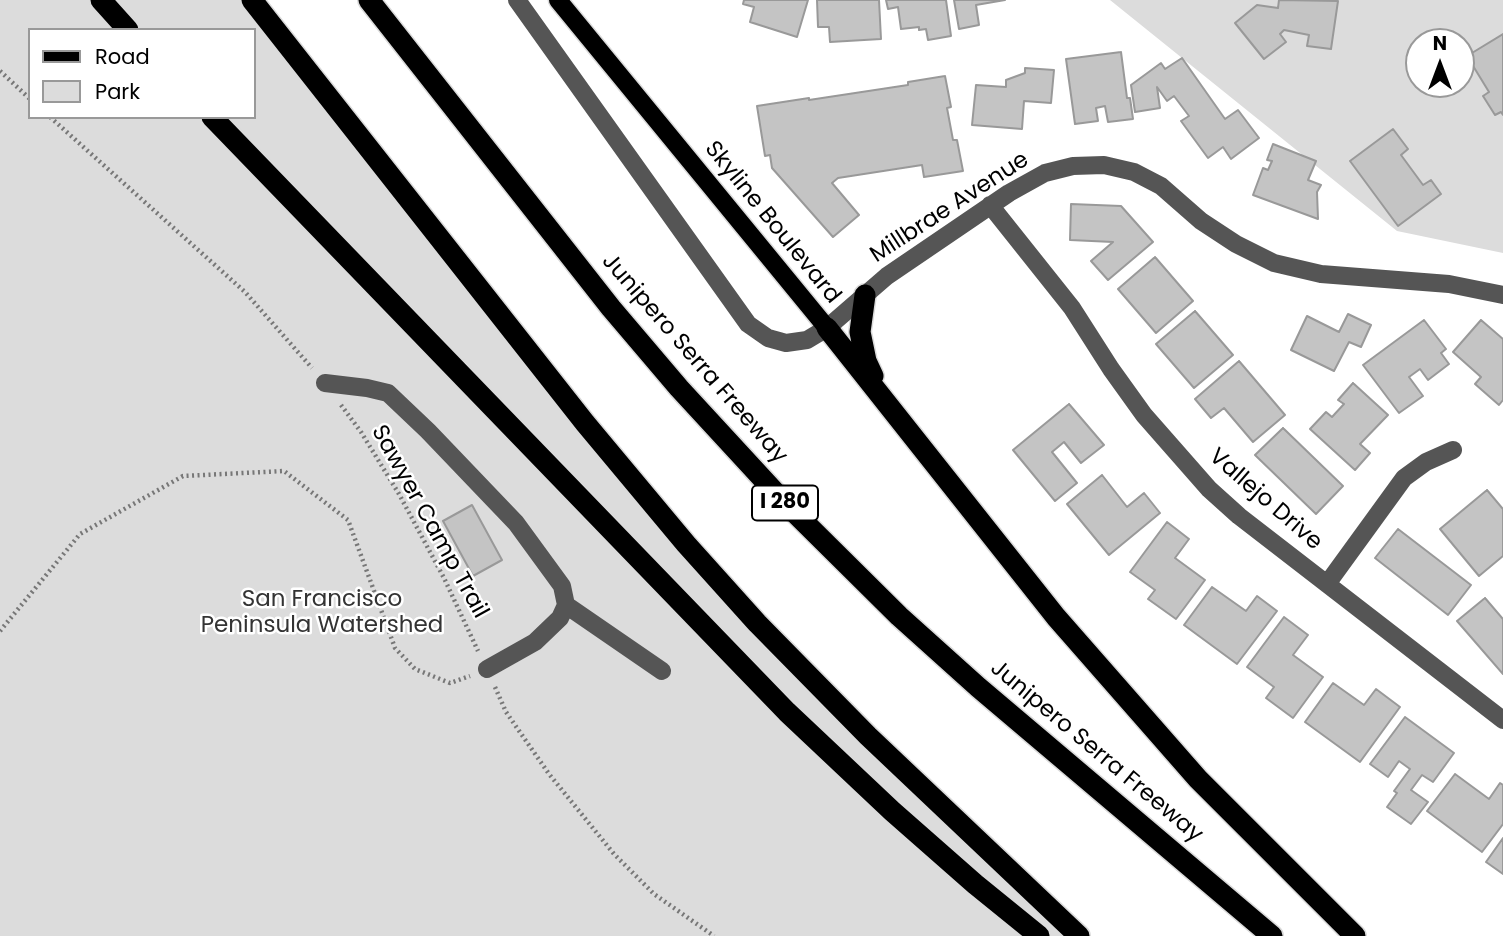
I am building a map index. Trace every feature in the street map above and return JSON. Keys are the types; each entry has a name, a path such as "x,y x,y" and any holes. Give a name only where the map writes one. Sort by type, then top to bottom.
{"highway":[{"path":"101,0 126,28"},
{"path":"252,0 568,402 686,544 757,622 868,736 1079,936"},
{"name":"Junipero Serra Freeway","path":"369,0 628,328 785,503 899,616 978,687 1272,936"},
{"path":"214,119 797,722 892,811 1039,936"},
{"path":"865,295 860,332 866,361 888,406"},
{"path":"827,328 1056,617 1188,768 1266,850 1355,936"}],"main road":[{"name":"Skyline Boulevard","path":"558,0 827,328"}],"street":[{"name":"Skyline Boulevard","path":"517,0 748,324 768,338 786,343 807,340 827,328"},
{"name":"Millbrae Avenue","path":"827,328 887,276 990,205 1045,173 1073,166 1104,165 1135,172 1161,186 1201,221 1274,263 1321,274 1448,284 1503,295"},
{"name":"Vallejo Drive","path":"990,205 1072,308 1144,415 1209,489 1239,516 1503,720"},
{"path":"325,383 367,387 388,393 516,523 562,586 566,605 560,618 535,642 487,670"},
{"path":"1327,584 1404,478 1426,462 1453,450"},
{"path":"566,605 662,671"}],"path":[{"path":"0,71 28,97"},
{"name":"Sawyer Camp Trail","path":"52,119 245,292 325,383 361,432 398,494 444,578 513,722 550,774 614,854 654,894 714,936"},
{"path":"0,631 80,534 183,476 284,471 348,520 395,648 415,669 450,683 487,670"}],"green space":[{"name":"San Francisco Peninsula Watershed","path":"0,0 252,0 652,504 1079,936 0,936"},
{"path":"1110,0 1503,0 1503,253 1397,231"}],"building":[{"path":"744,0 808,0 797,37 750,22 754,7 743,4"},
{"path":"817,0 879,0 881,39 830,42 829,27 818,27"},
{"path":"886,0 946,0 951,36 928,40 926,29 901,29 898,7 888,9"},
{"path":"954,0 1005,0 976,5 979,25 959,29"},
{"path":"1279,0 1338,1 1331,49 1307,46 1309,35 1284,30 1280,34 1286,42 1264,59 1235,23 1257,5 1278,8"},
{"path":"1503,34 1503,115 1501,112 1495,115 1483,96 1489,92 1475,69 1475,51"},
{"path":"1121,52 1127,98 1130,98 1133,119 1108,122 1105,106 1096,108 1098,121 1075,124 1066,59"},
{"path":"1182,58 1225,119 1238,110 1259,138 1231,159 1223,147 1208,158 1181,121 1189,116 1174,96 1167,101 1157,87 1160,108 1135,112 1131,85 1161,63 1165,69"},
{"path":"1025,68 1054,70 1051,103 1024,101 1022,129 972,125 976,85 1006,87 1006,80 1025,73"},
{"path":"945,76 951,107 947,108 953,140 957,140 963,171 924,177 922,165 838,178 832,183 859,215 833,237 772,168 770,155 765,156 757,106 908,85 908,82"},
{"path":"1393,129 1408,149 1401,155 1423,185 1431,180 1441,194 1398,226 1350,161"},
{"path":"1273,144 1316,161 1308,180 1321,185 1317,192 1318,219 1253,195 1263,168 1268,170 1272,161 1267,160"},
{"path":"1071,204 1121,206 1153,242 1108,280 1091,261 1113,242 1070,240"},
{"path":"1155,257 1193,301 1156,333 1118,289"},
{"path":"1195,311 1233,355 1194,388 1156,344"},
{"path":"1348,314 1371,325 1361,347 1349,342 1334,371 1291,350 1307,316 1339,332"},
{"path":"1424,320 1446,349 1441,353 1449,364 1428,380 1420,369 1409,377 1423,396 1399,413 1363,365"},
{"path":"1481,320 1503,339 1503,400 1499,405 1475,384 1481,377 1453,352"},
{"path":"1239,361 1285,415 1253,442 1224,408 1211,418 1195,399"},
{"path":"1353,383 1388,415 1360,444 1370,453 1355,470 1310,429 1326,412 1332,417 1344,404 1338,400"},
{"path":"1069,404 1104,445 1081,463 1064,442 1052,452 1077,483 1055,501 1013,450"},
{"path":"1283,428 1343,486 1316,514 1255,455"},
{"path":"1102,475 1127,507 1144,493 1160,513 1109,555 1067,504"},
{"path":"1487,490 1503,509 1503,556 1479,576 1440,529"},
{"path":"472,505 502,560 473,576 443,521"},
{"path":"1167,522 1189,539 1175,558 1205,580 1176,619 1148,599 1155,590 1130,572"},
{"path":"1398,529 1471,585 1448,615 1375,558"},
{"path":"1212,587 1246,611 1257,596 1277,611 1237,664 1184,625"},
{"path":"1485,598 1503,619 1503,674 1457,621"},
{"path":"1284,617 1308,635 1293,655 1323,677 1293,718 1266,698 1274,687 1247,667"},
{"path":"1333,683 1364,705 1376,689 1400,707 1360,762 1305,722"},
{"path":"1405,717 1454,753 1433,782 1422,775 1411,790 1428,802 1411,824 1387,807 1397,793 1394,791 1410,769 1399,761 1388,777 1370,764"},
{"path":"1455,774 1489,799 1500,783 1503,785 1503,824 1482,852 1427,811"},
{"path":"1503,838 1503,874 1486,862"}]}
